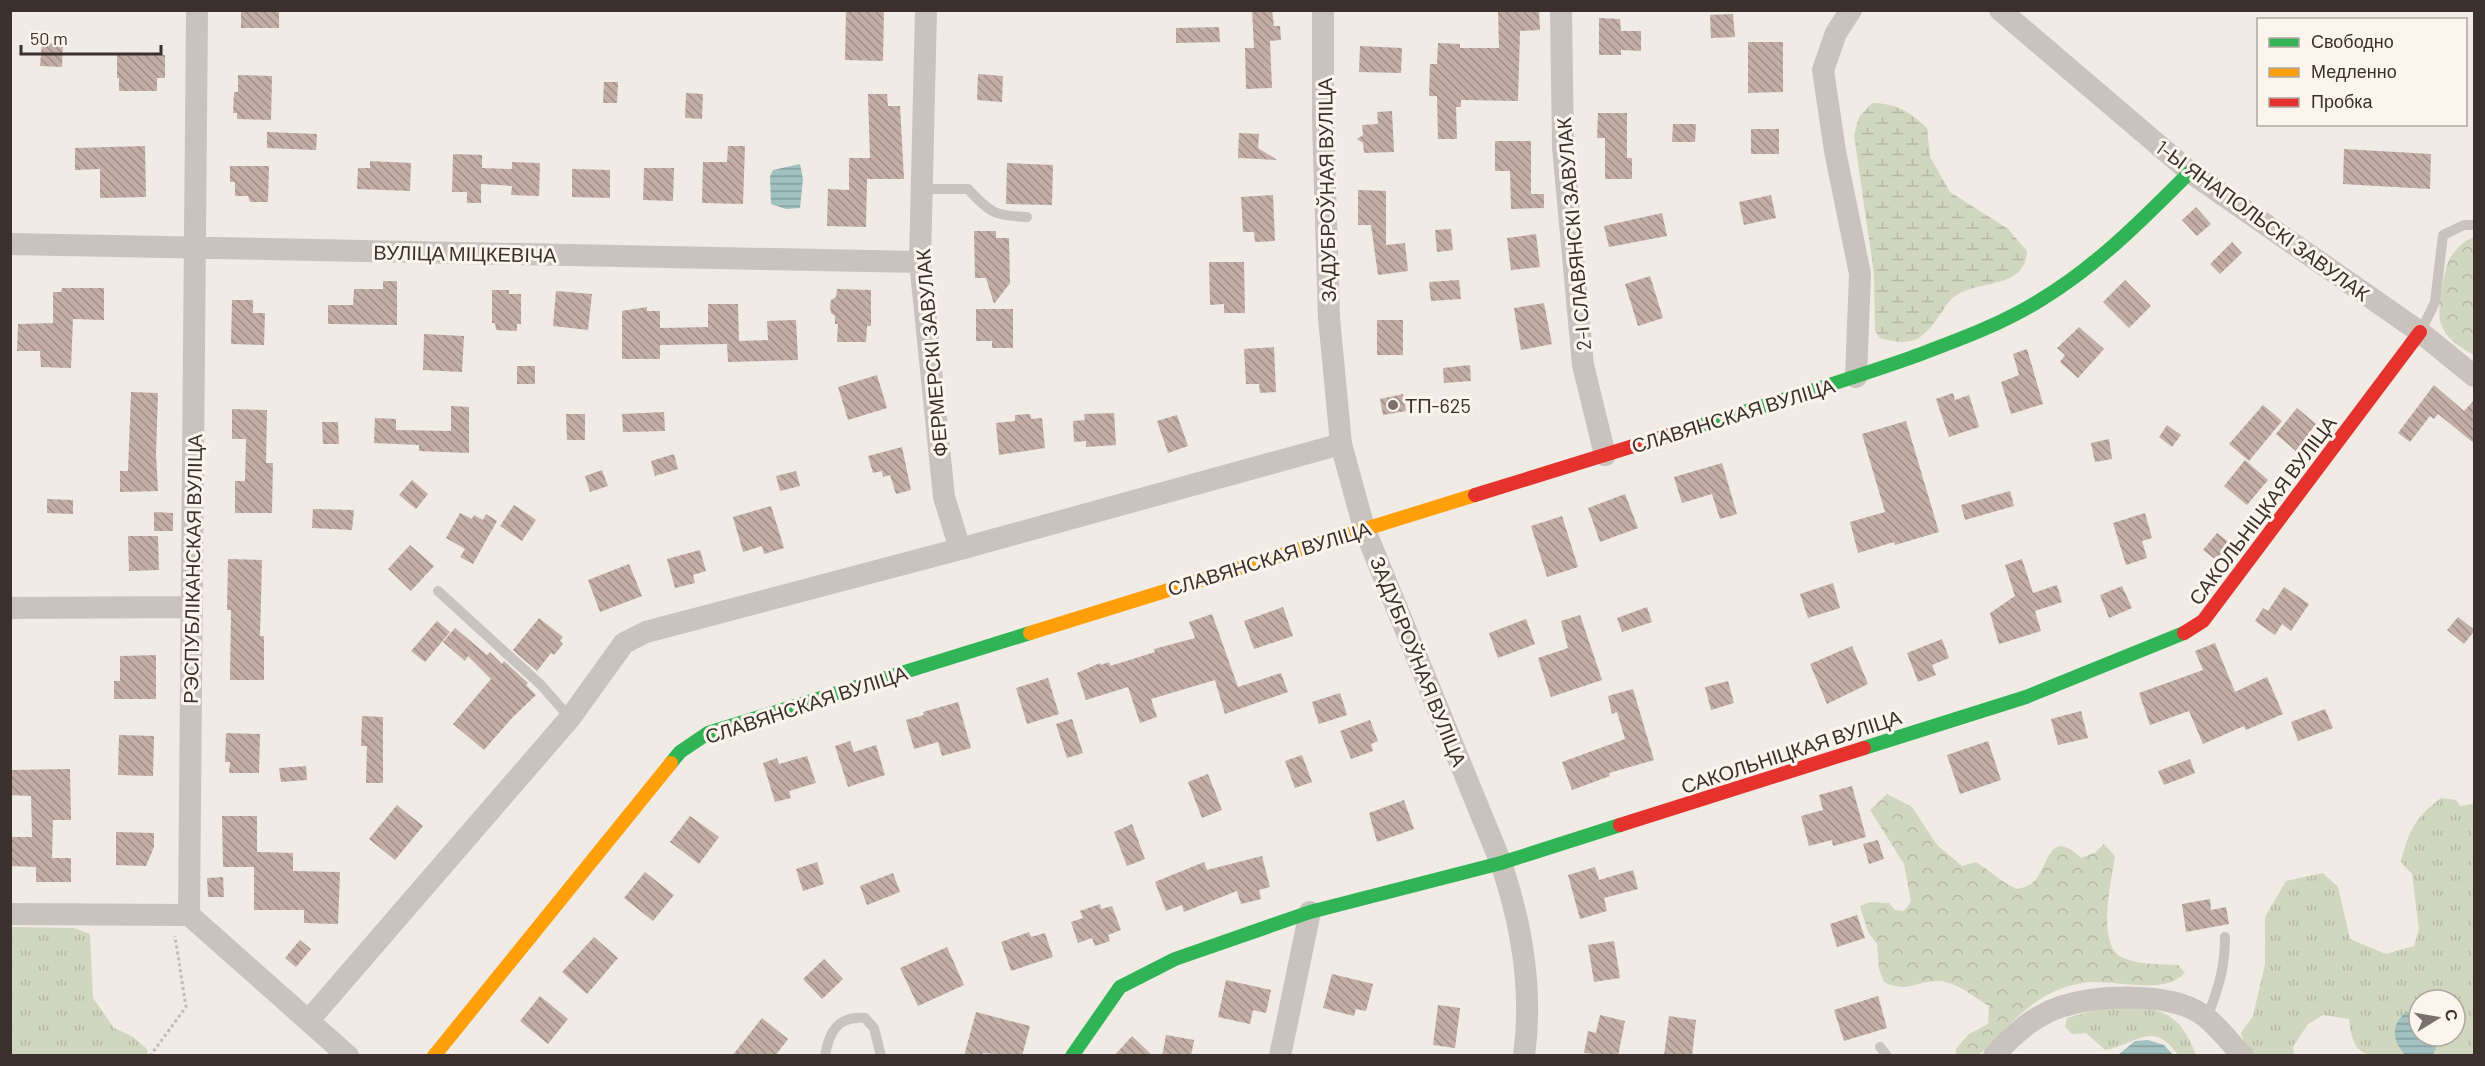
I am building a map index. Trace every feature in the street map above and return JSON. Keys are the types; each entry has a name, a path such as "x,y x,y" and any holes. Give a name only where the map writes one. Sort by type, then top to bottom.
{"street":[{"name":"РЭСПУБЛІКАНСКАЯ ВУЛІЦА","path":"181,916 197,247 197,10"},
{"name":"ФЕРМЕРСКІ ЗАВУЛАК","path":"926,10 920,262 944,497 960,549"},
{"name":"ЗАДУБРОЎНАЯ ВУЛІЦА","path":"1323,10 1323,123 1329,318 1341,444 1364,528 1501,863 1515,904 1525,965 1527,996 1524,1056"},
{"name":"2-І СЛАВЯНСКІ ЗАВУЛАК","path":"1561,10 1563,147 1583,365 1605,455"},
{"path":"1851,10 1836,33 1823,70 1835,152 1860,274 1856,377"},
{"name":"1-Ы ЯНАПОЛЬСКІ ЗАВУЛАК","path":"2000,10 2190,172 2420,332 2475,376"},
{"name":"СЛАВЯНСКАЯ ВУЛІЦА","path":"434,1056 680,752 708,733 1856,377 1990,327 2042,299 2116,246 2190,172"},
{"name":"ВУЛІЦА МІЦКЕВІЧА","path":"10,244 920,262"},
{"name":"САКОЛЬНІЦКАЯ ВУЛІЦА","path":"1072,1056 1120,987 1176,959 1310,912 1501,863 2026,697 2179,636 2203,621 2420,332"},
{"path":"309,1020 570,718 624,643 646,632 960,549 1341,444"},
{"path":"10,608 190,607"},
{"path":"1280,1056 1310,912"},
{"path":"10,914 181,916 309,1020 348,1056"},
{"path":"2002,1052 2016,1031 2059,1007 2113,997 2162,999 2199,1012 2242,1056"}],"lane":[{"path":"923,189 968,189 1002,217 1027,217"},
{"path":"2420,332 2435,303 2443,235 2464,225 2475,225"},
{"path":"438,591 541,685 570,718"},
{"path":"2206,1018 2221,982 2225,937"},
{"path":"825,1056 828,1038 837,1024 856,1018 865,1018 874,1028 881,1056"}],"path":[{"path":"150,1056 186,1007 181,916"}],"green space":[{"path":"1872,103 1902,110 1915,117 1927,128 1930,157 1950,192 2008,229 2027,251 2024,263 2018,272 2000,282 1977,287 1955,296 1922,336 1909,341 1891,341 1880,338 1875,331 1874,274 1854,135 1859,117"},
{"path":"2474,237 2474,355 2459,346 2446,334 2441,324 2439,310 2443,281 2450,258 2461,245"},
{"path":"1887,794 1912,807 1937,845 1962,866 1976,862 2000,880 2017,889 2029,885 2037,878 2055,848 2061,846 2070,849 2081,858 2096,852 2104,844 2115,856 2107,912 2107,927 2114,951 2123,958 2137,962 2178,965 2185,973 2164,984 2094,982 2069,986 2037,1001 1978,1055 1956,1055 1956,1049 1969,1034 1988,1024 1989,1006 1959,987 1946,982 1931,981 1900,987 1884,982 1879,969 1877,944 1868,932 1860,906 1870,902 1889,903 1895,910 1904,911 1911,902 1904,864 1870,810"},
{"path":"2441,798 2456,800 2460,806 2474,804 2474,1055 2432,1055 2436,1048 2467,1048 2467,988 2407,988 2407,1013 2395,1028 2397,1044 2405,1055 2365,1053 2354,1043 2349,1019 2323,1015 2308,1024 2293,1047 2294,1055 2254,1055 2247,1050 2241,1033 2253,1016 2265,964 2265,917 2286,881 2323,873 2338,887 2350,939 2386,954 2414,946 2419,929 2412,874 2401,862 2410,833 2425,812"},
{"path":"11,927 74,928 90,934 93,998 114,1028 133,1037 147,1049 148,1054 145,1056 11,1055"},
{"path":"2111,1005 2154,1010 2174,1019 2189,1039 2196,1055 2178,1055 2161,1038 2152,1036 2105,1050 2086,1033 2072,1034 2065,1027 2067,1018"}],"water":[{"path":"800,164 803,179 800,208 786,209 771,204 770,176 773,170"},
{"path":"2407,1012 2407,1048 2436,1048 2433,1055 2405,1055 2395,1038 2395,1028 2401,1017"},
{"path":"2148,1040 2164,1045 2173,1055 2118,1055 2135,1041"}],"building":[{"path":"241,10 279,10 279,28 241,28"},
{"path":"846,10 884,10 883,61 845,60"},
{"path":"1252,10 1272,10 1274,26 1280,26 1281,40 1270,41 1272,88 1246,89 1245,48 1254,48"},
{"path":"1498,10 1539,10 1540,30 1520,31 1518,101 1461,100 1461,107 1456,107 1457,139 1438,139 1437,96 1429,96 1430,64 1437,64 1438,43 1460,44 1460,48 1499,48"},
{"path":"1733,14 1735,37 1711,38 1710,15"},
{"path":"1599,18 1620,19 1621,31 1641,31 1641,51 1621,50 1621,55 1599,55"},
{"path":"1219,27 1220,42 1176,43 1176,28"},
{"path":"1748,42 1783,42 1783,92 1748,93"},
{"path":"42,43 63,44 62,67 40,66"},
{"path":"1360,46 1402,48 1401,73 1359,72"},
{"path":"117,54 165,55 165,78 157,78 157,91 119,91"},
{"path":"978,74 1003,76 1002,102 977,100"},
{"path":"238,75 272,76 271,120 237,119 237,113 233,113 234,92 238,92"},
{"path":"604,82 618,82 617,103 603,103"},
{"path":"686,93 703,94 702,119 685,118"},
{"path":"868,94 887,94 888,106 900,106 904,179 867,179 866,227 827,226 828,189 849,190 849,158 870,158"},
{"path":"1392,111 1394,152 1364,153 1363,143 1357,139 1363,135 1362,125 1378,124 1377,112"},
{"path":"1598,113 1627,113 1627,158 1632,158 1632,179 1605,179 1605,138 1597,138"},
{"path":"1673,124 1696,124 1695,142 1672,142"},
{"path":"1751,129 1779,129 1779,154 1751,154"},
{"path":"267,132 317,134 316,150 267,148"},
{"path":"1239,133 1259,134 1258,148 1277,160 1238,158"},
{"path":"1495,141 1531,141 1531,194 1544,194 1544,208 1511,209 1510,171 1495,171"},
{"path":"145,146 146,197 100,198 100,169 75,170 75,148"},
{"path":"728,146 745,146 743,204 702,203 703,162 727,162"},
{"path":"2344,149 2431,154 2430,189 2343,184"},
{"path":"453,154 482,155 482,168 512,169 512,162 540,163 539,196 511,195 512,186 481,184 481,203 467,203 467,192 452,192"},
{"path":"370,161 411,163 410,191 357,189 358,168 370,168"},
{"path":"1007,163 1053,165 1052,205 1006,204"},
{"path":"230,166 269,166 268,202 250,202 248,196 235,196 235,182 230,182"},
{"path":"644,168 674,168 673,201 643,200"},
{"path":"572,169 610,170 610,198 572,197"},
{"path":"1358,190 1386,191 1386,245 1405,243 1408,271 1378,275 1371,225 1358,225"},
{"path":"1273,195 1275,241 1255,242 1254,232 1243,232 1241,197"},
{"path":"1771,195 1776,218 1744,225 1739,202"},
{"path":"2196,207 2211,224 2197,236 2182,220"},
{"path":"1662,213 1667,236 1609,247 1604,226"},
{"path":"1451,229 1453,250 1437,252 1435,230"},
{"path":"974,231 996,231 996,238 1009,238 1010,283 994,304 986,278 975,278"},
{"path":"1536,234 1540,267 1511,270 1507,238"},
{"path":"2232,242 2242,253 2220,274 2210,264"},
{"path":"1209,262 1244,262 1245,313 1224,313 1224,304 1210,305"},
{"path":"1650,276 1663,318 1638,326 1625,284"},
{"path":"1459,280 1461,299 1431,301 1429,282"},
{"path":"2125,280 2151,306 2129,328 2103,302"},
{"path":"383,281 397,281 397,325 328,324 328,305 353,305 354,289 383,289"},
{"path":"62,288 104,288 104,320 73,319 71,368 41,367 40,351 17,351 18,324 53,323 53,292 61,292"},
{"path":"837,289 871,290 871,326 867,326 866,342 837,342 838,324 835,324 835,316 831,313 830,306 831,300 836,297"},
{"path":"492,290 509,290 509,294 521,294 521,324 517,324 517,331 496,330 495,323 492,323"},
{"path":"556,291 592,294 588,330 553,326"},
{"path":"232,300 253,300 253,313 265,313 264,345 231,344"},
{"path":"1544,303 1552,344 1521,350 1514,308"},
{"path":"708,304 738,304 739,341 768,340 767,321 796,320 798,360 728,362 727,344 660,345 660,359 622,359 622,311 647,307 647,311 660,311 660,328 708,327"},
{"path":"976,309 1013,309 1013,348 992,348 992,341 976,341"},
{"path":"1377,320 1403,320 1403,355 1377,355"},
{"path":"2079,327 2104,349 2078,378 2060,362 2065,355 2057,348"},
{"path":"424,334 464,336 462,372 423,370"},
{"path":"1274,347 1276,392 1260,393 1259,384 1246,384 1244,349"},
{"path":"2027,349 2043,404 2011,414 2001,382 2019,375 2013,354"},
{"path":"1470,365 1471,381 1444,383 1443,368"},
{"path":"517,366 535,366 535,384 517,384"},
{"path":"877,375 887,408 848,420 838,387"},
{"path":"2434,385 2464,411 2475,399 2475,444 2438,414 2434,419 2430,416 2410,442 2398,433"},
{"path":"131,392 158,393 156,454 158,491 120,492 120,471 128,471"},
{"path":"1953,393 1955,400 1969,395 1979,427 1949,437 1936,399"},
{"name":"ТП-625","path":"1403,394 1406,411 1383,415 1380,399"},
{"path":"2263,405 2282,421 2249,461 2229,444"},
{"path":"451,406 469,407 469,453 419,451 419,445 374,443 375,418 396,419 396,430 451,431"},
{"path":"2297,408 2316,424 2297,452 2276,434"},
{"path":"232,409 267,410 266,463 273,463 272,513 235,513 235,481 245,481 246,439 232,439"},
{"path":"664,412 665,431 623,432 622,414"},
{"path":"1114,413 1116,445 1086,447 1086,441 1074,442 1073,421 1085,420 1084,414"},
{"path":"566,414 585,414 585,440 567,440"},
{"path":"1030,414 1031,419 1042,418 1045,448 999,455 996,423 1015,421 1015,415"},
{"path":"1177,415 1188,446 1168,453 1157,421"},
{"path":"1906,421 1939,532 1858,553 1850,522 1885,512 1862,434"},
{"path":"322,422 338,422 339,444 323,444"},
{"path":"2167,425 2181,435 2172,447 2159,437"},
{"path":"2109,439 2112,459 2095,462 2091,443"},
{"path":"902,447 911,490 896,494 890,475 883,477 882,471 873,473 868,456"},
{"path":"674,454 678,469 655,476 651,461"},
{"path":"2245,460 2268,480 2247,505 2224,486"},
{"path":"1722,463 1737,514 1720,519 1712,494 1682,503 1674,477"},
{"path":"602,470 608,486 590,492 585,476"},
{"path":"796,471 800,486 780,491 776,476"},
{"path":"412,480 428,494 416,509 399,495"},
{"path":"2010,491 2014,506 1965,520 1961,505"},
{"path":"1625,494 1638,528 1600,542 1588,508"},
{"path":"47,499 73,500 73,514 47,513"},
{"path":"514,505 536,520 522,541 500,526"},
{"path":"771,506 784,548 764,554 762,546 743,552 733,517"},
{"path":"313,509 354,510 352,530 312,528"},
{"path":"154,512 173,513 173,531 154,531"},
{"path":"460,513 472,519 474,515 483,520 486,514 497,521 473,564 460,557 465,549 446,538"},
{"path":"2145,513 2152,538 2142,541 2147,558 2126,565 2113,523"},
{"path":"1562,516 1578,567 1547,577 1531,526"},
{"path":"2217,533 2230,543 2216,560 2203,550"},
{"path":"128,536 158,536 159,570 129,571"},
{"path":"410,545 434,566 411,591 388,569"},
{"path":"700,550 706,571 693,575 695,583 675,588 667,559"},
{"path":"228,559 262,560 260,636 264,636 264,680 230,680 231,610 227,610"},
{"path":"2022,559 2033,593 2057,585 2062,602 2035,611 2041,631 1999,644 1990,613 2015,596 2005,565"},
{"path":"629,564 642,596 600,612 588,580"},
{"path":"1833,583 1840,608 1808,618 1800,594"},
{"path":"2122,586 2132,608 2109,618 2100,595"},
{"path":"2284,587 2309,604 2291,631 2282,624 2275,635 2255,621 2263,608 2268,611"},
{"path":"1283,607 1293,636 1254,649 1244,621"},
{"path":"1647,607 1652,622 1622,632 1617,618"},
{"path":"1212,614 1238,687 1281,673 1288,692 1225,714 1215,680 1151,699 1157,717 1140,723 1128,687 1086,700 1077,673 1100,663 1101,665 1109,662 1110,666 1155,652 1154,649 1195,638 1189,622"},
{"path":"1580,615 1602,680 1551,697 1538,658 1568,648 1561,621"},
{"path":"2458,617 2475,630 2464,644 2447,630"},
{"path":"539,618 563,637 560,641 563,644 554,655 551,653 537,671 513,650"},
{"path":"1526,619 1535,644 1498,658 1489,633"},
{"path":"437,621 450,632 425,662 411,651"},
{"path":"455,628 487,655 490,652 502,664 504,661 528,683 526,685 536,695 484,750 453,724 491,679 468,656 465,661 443,642"},
{"path":"1942,639 1949,658 1932,665 1936,675 1918,682 1907,653"},
{"path":"2215,643 2235,692 2267,677 2283,714 2246,730 2244,726 2203,744 2189,711 2150,725 2139,693 2203,670 2195,651"},
{"path":"1852,646 1868,684 1827,704 1810,664"},
{"path":"156,655 156,699 114,699 114,681 120,681 120,656"},
{"path":"1048,678 1059,714 1027,724 1016,688"},
{"path":"1728,681 1734,703 1711,710 1705,687"},
{"path":"1633,689 1654,760 1609,773 1610,776 1572,790 1562,762 1625,739 1617,712 1612,714 1608,696"},
{"path":"1340,693 1347,715 1319,724 1312,702"},
{"path":"958,702 971,748 942,756 938,742 914,749 906,720 924,715 923,712"},
{"path":"2325,709 2333,728 2298,741 2291,722"},
{"path":"2081,711 2088,738 2058,745 2051,719"},
{"path":"362,716 383,717 383,783 366,783 367,746 361,746"},
{"path":"1072,719 1083,753 1067,758 1056,724"},
{"path":"1370,720 1378,741 1371,744 1373,751 1351,759 1340,731"},
{"path":"226,733 260,734 259,773 229,773 230,762 225,762"},
{"path":"119,735 154,736 153,776 118,775"},
{"path":"850,741 854,752 876,745 885,775 848,787 835,746"},
{"path":"1988,741 2001,780 1960,794 1947,755"},
{"path":"1302,755 1312,782 1295,788 1285,761"},
{"path":"807,756 816,783 789,791 791,798 775,802 763,763 777,758 779,764"},
{"path":"2190,759 2195,773 2164,785 2158,771"},
{"path":"306,766 307,780 281,782 279,768"},
{"path":"70,769 71,820 53,820 52,858 71,858 71,882 36,882 36,867 10,866 10,837 32,837 31,796 10,795 10,770"},
{"path":"1208,774 1222,810 1202,818 1188,782"},
{"path":"1852,786 1866,837 1833,846 1832,840 1809,846 1801,816 1823,810 1819,795"},
{"path":"1404,800 1414,829 1377,842 1369,813"},
{"path":"397,805 423,826 395,860 369,839"},
{"path":"222,816 257,816 257,852 293,853 293,871 340,872 338,924 304,923 304,910 254,910 254,867 223,867"},
{"path":"690,816 719,837 699,864 670,842"},
{"path":"1132,824 1145,859 1127,866 1114,832"},
{"path":"116,832 154,833 154,847 146,866 116,865"},
{"path":"1878,840 1884,859 1869,864 1863,844"},
{"path":"1262,856 1270,887 1259,890 1261,899 1241,904 1237,891 1184,912 1182,905 1166,911 1155,882 1204,862 1207,870"},
{"path":"817,862 824,884 803,891 796,869"},
{"path":"1595,867 1599,880 1633,870 1638,889 1604,898 1607,911 1580,919 1568,875"},
{"path":"645,872 674,895 653,921 624,898"},
{"path":"893,873 900,892 867,905 860,886"},
{"path":"223,877 224,897 208,897 207,878"},
{"path":"2210,899 2211,910 2226,907 2229,924 2186,932 2182,904"},
{"path":"1100,904 1101,909 1112,906 1121,930 1108,935 1110,941 1095,946 1092,938 1078,943 1071,922 1083,918 1080,911"},
{"path":"1857,915 1865,938 1837,947 1830,924"},
{"path":"1029,932 1031,937 1045,933 1053,957 1011,971 1001,942"},
{"path":"594,937 618,958 587,994 562,972"},
{"path":"300,940 311,949 296,967 285,958"},
{"path":"1614,941 1620,978 1594,982 1588,945"},
{"path":"947,947 964,985 918,1006 900,968"},
{"path":"824,959 843,979 822,999 803,979"},
{"path":"1332,974 1373,984 1366,1011 1356,1009 1354,1016 1323,1008"},
{"path":"1226,980 1271,990 1266,1013 1253,1010 1250,1024 1218,1017"},
{"path":"540,996 568,1019 548,1044 520,1021"},
{"path":"1878,996 1887,1028 1844,1041 1834,1010"},
{"path":"1438,1005 1460,1008 1455,1048 1433,1045"},
{"path":"976,1012 1030,1026 1022,1056 983,1053 982,1056 964,1056"},
{"path":"1600,1015 1625,1021 1618,1056 1584,1053 1588,1031 1596,1033"},
{"path":"1669,1016 1696,1020 1692,1056 1664,1056"},
{"path":"762,1018 788,1039 775,1056 732,1056"},
{"path":"1166,1035 1194,1040 1191,1056 1162,1056"},
{"path":"1132,1036 1153,1056 1114,1056"}],"traffic: fast":[{"path":"1685,430 1910,358 2010,317 2063,286 2101,256 2190,172"},
{"path":"671,763 680,752 708,733 1030,633"},
{"path":"1864,748 2026,697 2184,633"},
{"path":"1072,1056 1120,987 1175,959 1310,912 1501,863 1620,825"}],"traffic: slow":[{"path":"1030,633 1475,495"},
{"path":"434,1056 671,763"}],"traffic: jam":[{"path":"2184,633 2203,621 2420,332"},
{"path":"1475,495 1685,430"},
{"path":"1620,825 1864,748"}],"place":[{"name":"ТП-625","path":"1393,405"}]}
